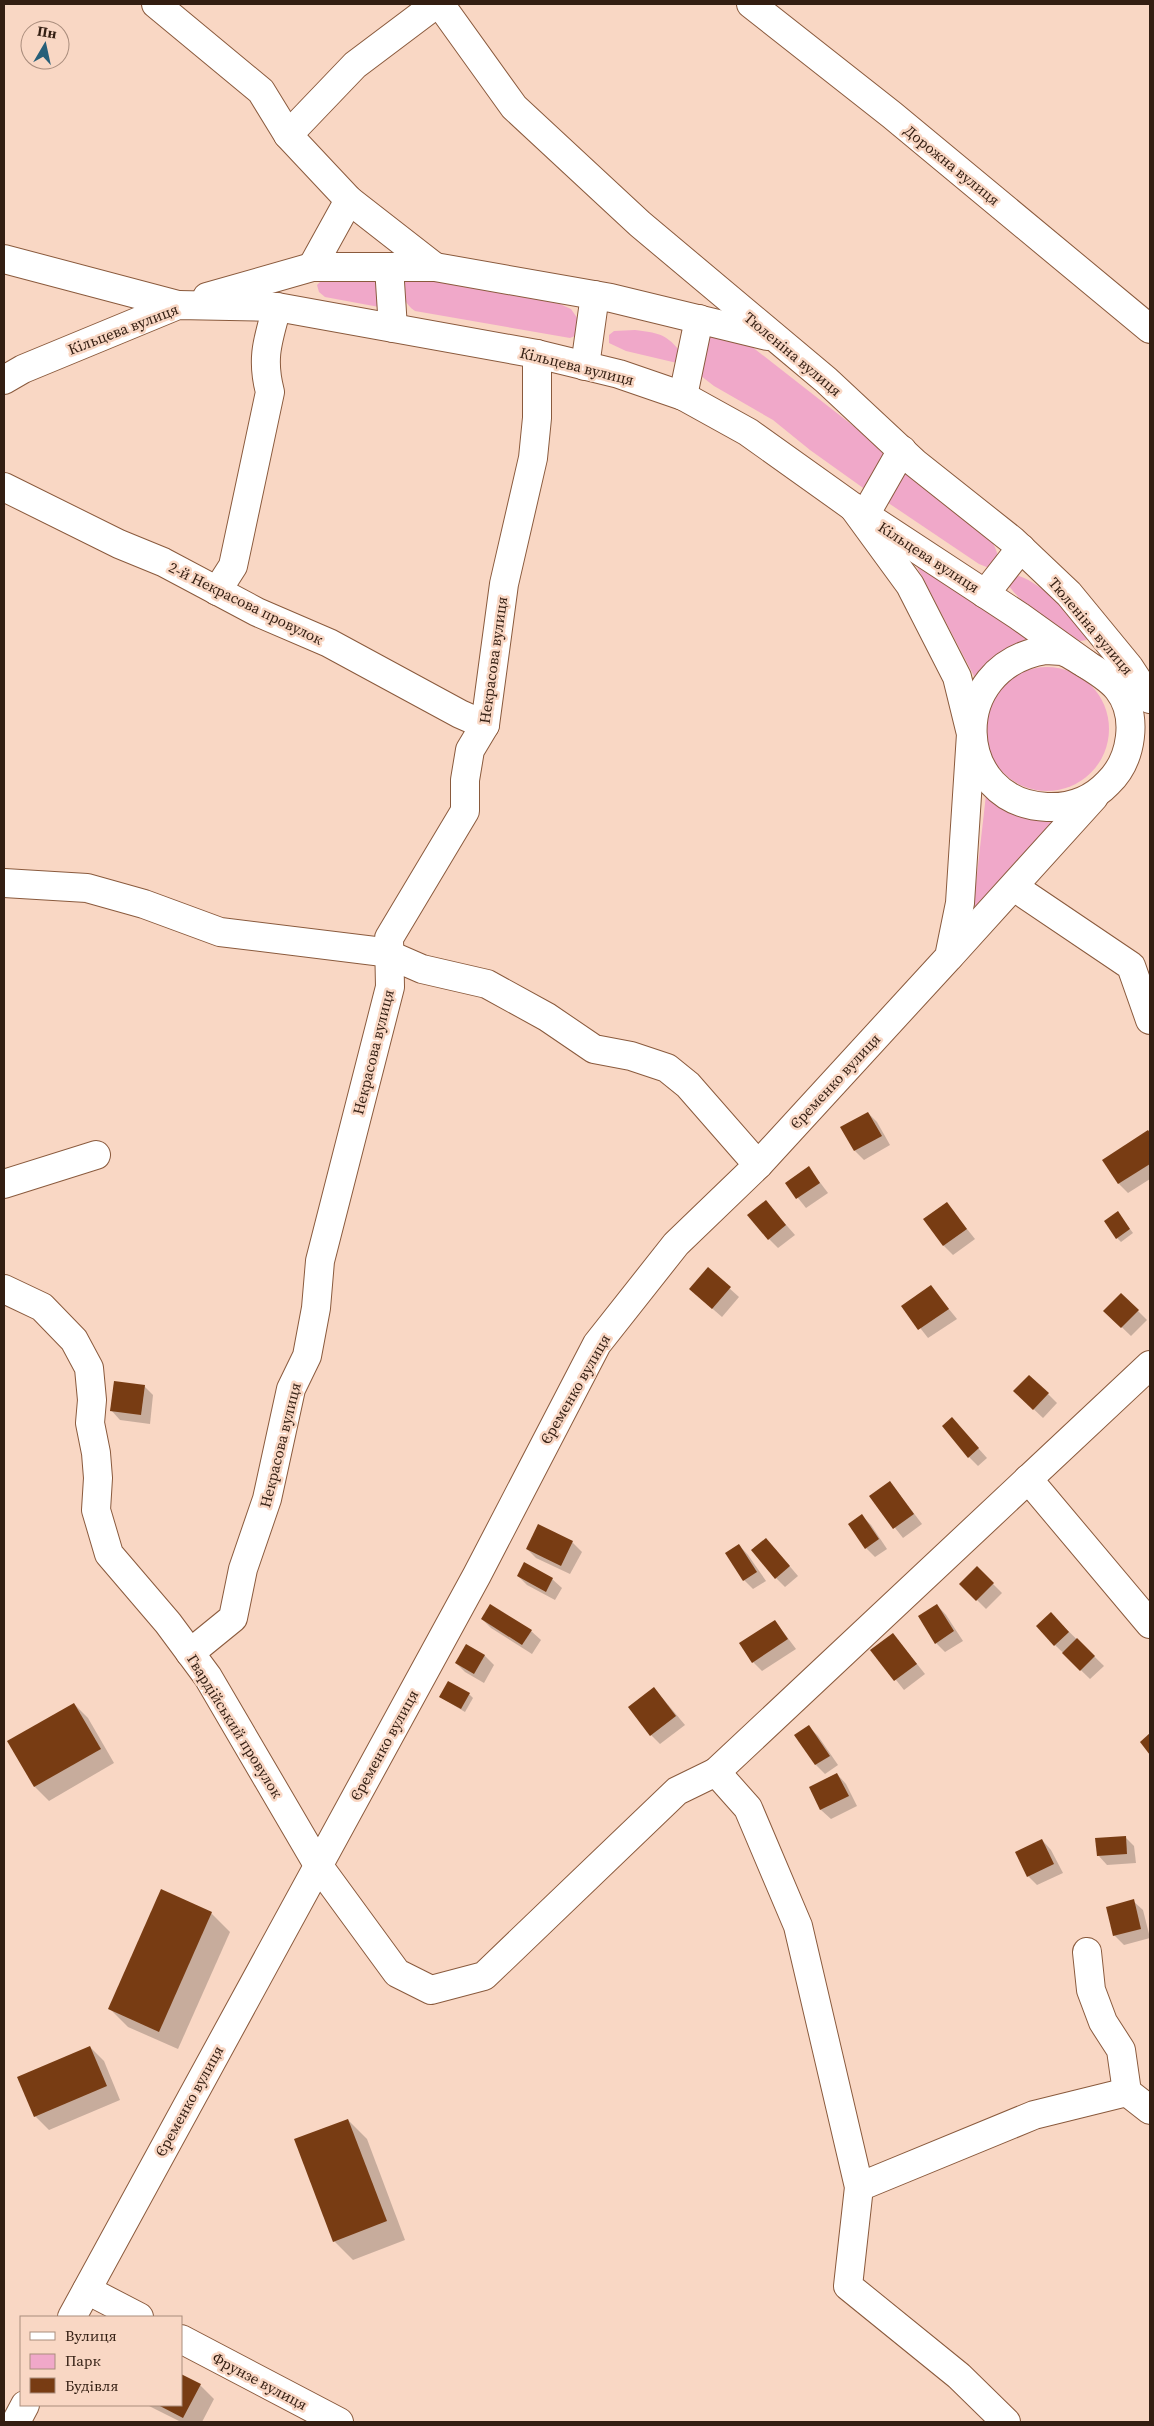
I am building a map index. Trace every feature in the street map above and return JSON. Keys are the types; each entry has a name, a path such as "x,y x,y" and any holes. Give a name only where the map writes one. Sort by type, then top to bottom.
{"street":[{"path":"156,4 261,91 288,135 349,200 435,267"},
{"path":"288,135 355,65 436,4"},
{"name":"Тюленіна вулиця","path":"440,4 514,107 640,224 773,338 826,380 902,450 1020,548 1069,594 1129,667 1150,701"},
{"name":"Дорожна вулиця","path":"751,4 892,115 1150,329"},
{"path":"312,267 349,200"},
{"path":"4,259 178,305 312,267 435,267 595,295 773,338"},
{"path":"389,267 393,328"},
{"path":"585,366 595,295"},
{"name":"Кільцева вулиця","path":"4,380 22,369 178,305 277,307 537,354 619,374 683,396 748,432 859,511 985,594 1086,664 1117,688 1124,698 1129,720 1129,743 1118,771 1098,792 1086,800 1056,808 1026,804 1012,797 989,777 981,764 971,734 976,704 982,690 1003,667 1031,653 1046,650 1062,651 1086,664"},
{"path":"217,591 233,566 268,402 270,392 264,372 265,351 277,307"},
{"path":"683,396 699,319"},
{"name":"Некрасова вулиця","path":"190,1653 233,1618 243,1569 268,1500 291,1390 307,1356 316,1308 320,1260 390,987 389,938 465,811 465,780 470,750 485,725 504,584 534,458 537,418 537,354"},
{"path":"902,450 859,511 910,585 957,677 971,734 960,903 949,957"},
{"name":"2-й Некрасова провулок","path":"4,487 119,544 163,562 217,591 329,643 460,714 485,725"},
{"path":"985,594 1020,548"},
{"path":"1117,688 1150,701"},
{"path":"1124,758 1150,709"},
{"name":"Єременко вулиця","path":"73,2316 477,1575 597,1344 676,1244 758,1165 1014,887 1098,792"},
{"path":"4,883 87,888 144,904 220,932 383,952 422,969 487,984 547,1017 594,1050 631,1056 667,1068 688,1085 758,1165"},
{"path":"1014,887 1131,966 1150,1020"},
{"path":"4,1184 96,1155"},
{"name":"Гвардійський провулок","path":"4,1289 42,1307 74,1340 89,1368 92,1400 90,1423 96,1453 98,1478 96,1510 109,1554 168,1623 208,1677 318,1865 398,1973 431,1990 484,1976 677,1791 716,1772 1150,1365"},
{"path":"1028,1479 1150,1624"},
{"path":"716,1772 748,1808 798,1926 859,2187 848,2286 959,2376 1006,2422"},
{"path":"1087,1952 1091,1990 1103,2022 1121,2050 1127,2092 1150,2110"},
{"path":"859,2187 1034,2115 1127,2092"},
{"path":"87,2290 137,2316"},
{"name":"Фрунзе вулиця","path":"182,2340 339,2422"},
{"path":"16,2422 24,2406"}],"green space":[{"path":"324,278 376,280 379,285 379,307 325,297 319,292 317,285"},
{"path":"408,278 472,286 560,304 571,309 580,322 575,336 570,338 415,311 408,304 403,294 403,281"},
{"path":"635,330 655,333 669,340 679,350 677,363 626,351 609,343 609,335 614,331"},
{"path":"708,335 751,346 879,446 885,457 866,490 810,450 773,420 714,386 701,376"},
{"path":"905,471 991,540 997,555 994,570 979,564 881,498"},
{"path":"916,565 1029,637 975,678"},
{"path":"1019,576 1038,586 1058,602 1075,621 1087,640 1080,641 1028,606 1004,578"},
{"path":"1047,667 1071,672 1091,685 1104,705 1109,729 1104,753 1091,773 1071,786 1047,791 1023,786 1003,773 990,753 985,729 990,705 1003,685 1023,672"},
{"path":"986,795 1052,822 973,909"}],"building":[{"path":"868,1112 882,1136 854,1151 840,1127"},
{"path":"1148,1130 1150,1133 1150,1164 1118,1184 1102,1160"},
{"path":"809,1166 820,1183 796,1199 785,1183"},
{"path":"766,1200 786,1225 768,1240 747,1215"},
{"path":"947,1202 967,1229 943,1246 923,1219"},
{"path":"1118,1211 1130,1229 1116,1239 1104,1221"},
{"path":"708,1267 731,1287 712,1309 689,1289"},
{"path":"931,1285 949,1309 918,1330 901,1306"},
{"path":"1121,1293 1139,1310 1121,1328 1103,1311"},
{"path":"1029,1375 1049,1393 1033,1410 1013,1391"},
{"path":"114,1381 145,1385 141,1415 110,1411"},
{"path":"952,1417 979,1448 968,1458 942,1426"},
{"path":"890,1481 914,1514 893,1529 869,1496"},
{"path":"862,1514 879,1539 865,1549 848,1524"},
{"path":"538,1524 573,1541 561,1566 526,1549"},
{"path":"766,1538 790,1566 775,1579 751,1550"},
{"path":"739,1544 757,1572 743,1581 725,1553"},
{"path":"524,1562 553,1578 546,1592 517,1576"},
{"path":"977,1566 994,1583 976,1601 959,1584"},
{"path":"490,1604 532,1630 522,1645 481,1619"},
{"path":"937,1604 954,1631 935,1644 918,1616"},
{"path":"1051,1612 1069,1632 1054,1646 1036,1626"},
{"path":"775,1620 788,1639 752,1663 739,1643"},
{"path":"893,1633 917,1664 894,1681 870,1650"},
{"path":"1077,1638 1095,1656 1080,1671 1062,1653"},
{"path":"466,1644 485,1655 474,1674 455,1663"},
{"path":"448,1681 470,1693 461,1709 439,1697"},
{"path":"654,1687 676,1716 650,1736 628,1707"},
{"path":"74,1703 101,1749 34,1787 7,1741"},
{"path":"809,1725 830,1756 815,1765 794,1735"},
{"path":"1150,1733 1150,1755 1140,1742"},
{"path":"837,1773 849,1796 820,1810 809,1787"},
{"path":"1126,1836 1127,1854 1097,1856 1095,1838"},
{"path":"1042,1839 1054,1864 1027,1877 1015,1852"},
{"path":"161,1889 212,1912 159,2032 108,2009"},
{"path":"1134,1899 1141,1929 1113,1936 1106,1907"},
{"path":"90,2046 107,2086 34,2117 17,2077"},
{"path":"348,2119 387,2221 333,2242 294,2139"},
{"path":"182,2374 201,2384 183,2418 160,2406 182,2406"}]}
